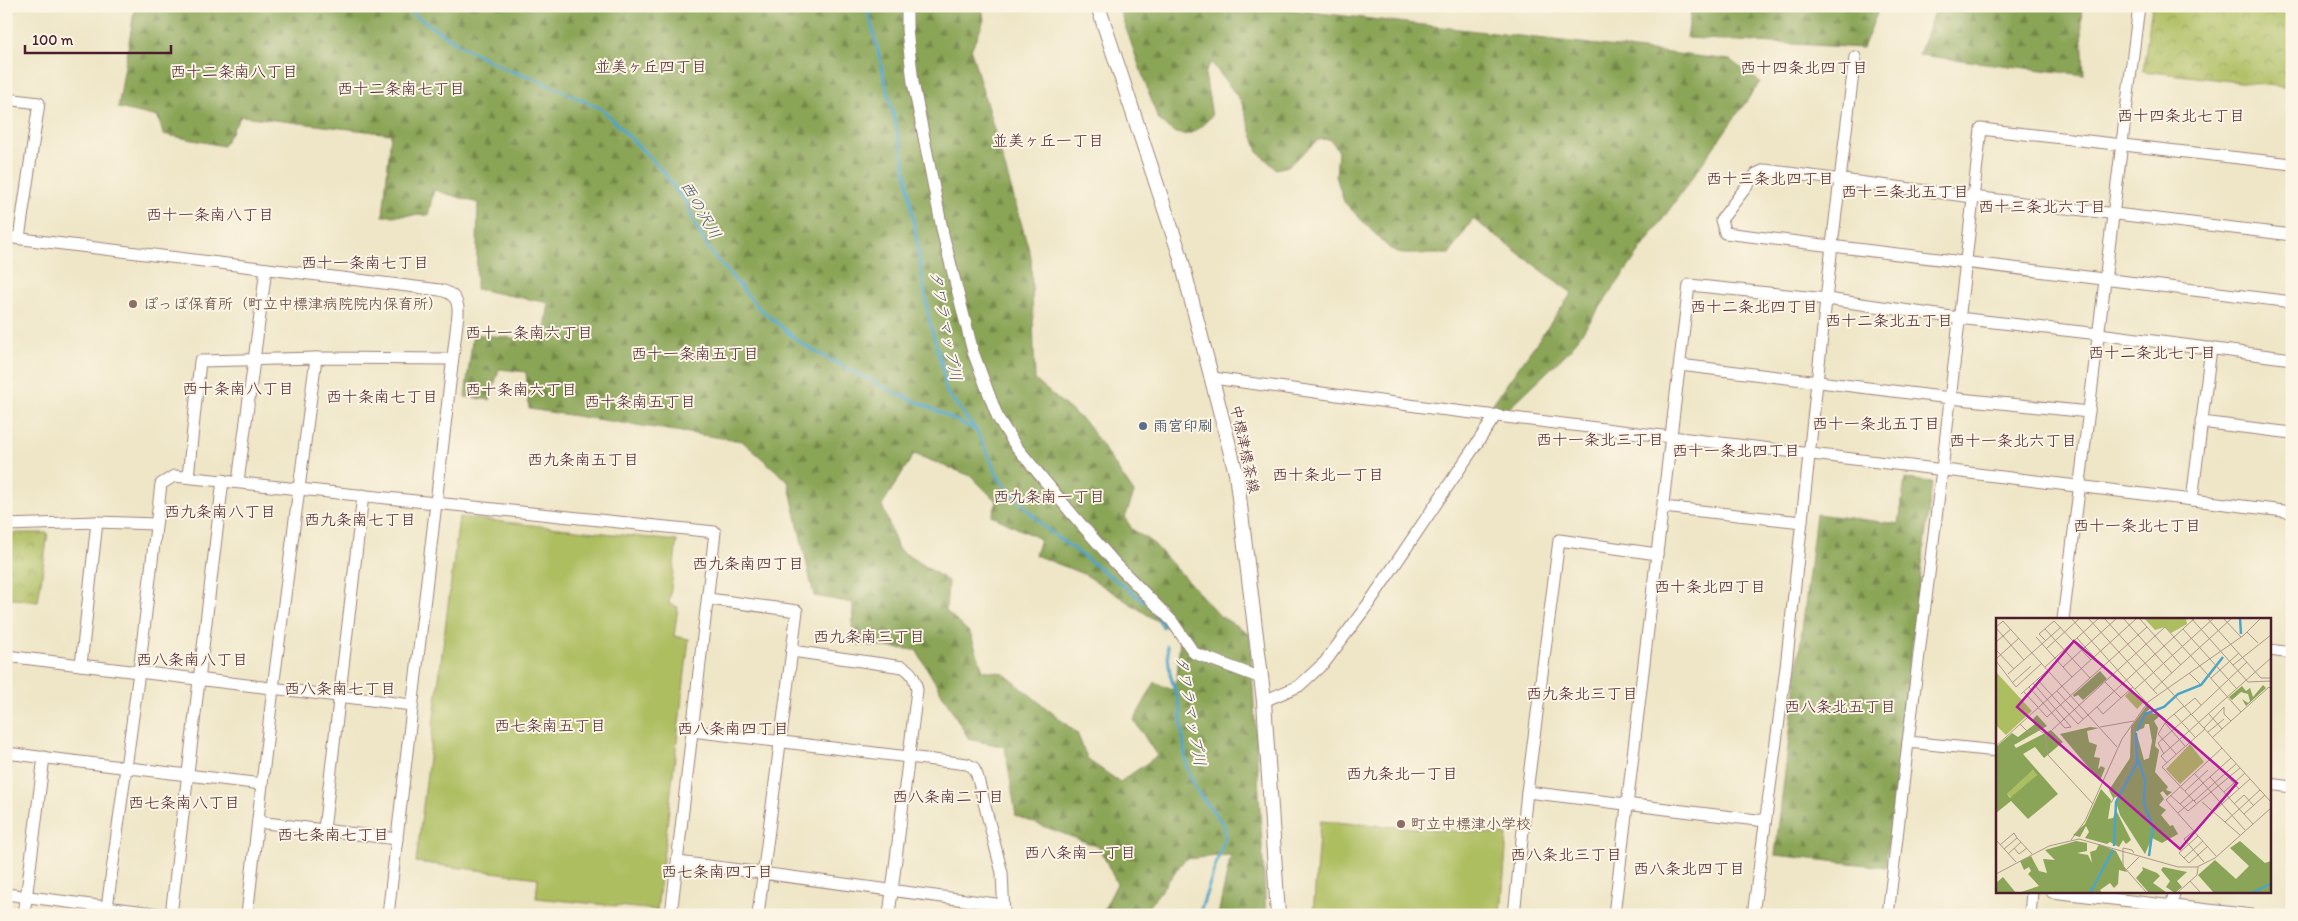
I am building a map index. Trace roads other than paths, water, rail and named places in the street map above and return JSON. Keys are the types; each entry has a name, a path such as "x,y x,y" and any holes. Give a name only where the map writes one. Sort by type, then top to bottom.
{"main road":[{"name":"中標津標茶線","path":"1098,6 1180,255 1236,473 1264,701 1278,915"}],"street":[{"path":"907,6 907,30 913,82 943,234 973,352 998,418 1015,445 1073,515 1115,563 1172,621 1194,653 1261,678"},
{"path":"2063,618 2138,6"},
{"path":"1753,915 1764,821 1786,668 1832,245 1855,58"},
{"path":"6,99 39,103 19,238"},
{"path":"1888,915 1982,129 2122,143 2292,164"},
{"path":"2292,234 1841,181 1765,170 1756,174 1721,220 1724,233 2292,302"},
{"path":"6,237 448,292 453,295 458,305 388,915"},
{"path":"238,482 266,269"},
{"path":"1614,915 1689,285 1827,298 1958,318 2292,359"},
{"path":"2192,500 2211,348"},
{"path":"188,477 200,361 316,358 452,360"},
{"path":"247,915 273,688 316,358"},
{"path":"1680,365 1950,398 2089,412"},
{"path":"1213,378 1496,416 2292,512"},
{"path":"1264,701 1299,686 1325,662 1368,603 1496,416"},
{"path":"2202,422 2292,433"},
{"path":"107,911 139,672 161,484 174,476 715,532 671,915"},
{"path":"6,894 107,911 169,915 224,480"},
{"path":"324,830 363,495"},
{"path":"1663,508 1802,522"},
{"path":"6,525 97,522 155,524"},
{"path":"81,665 97,522"},
{"path":"1514,915 1527,792 1559,540 1657,554"},
{"path":"708,600 797,611 758,915"},
{"path":"2270,650 2292,653"},
{"path":"792,651 903,666 916,679 917,690 910,757 889,915"},
{"path":"6,656 412,704"},
{"path":"678,862 892,890 1004,910 1002,873 977,775 973,767 967,764 692,731"},
{"path":"1908,742 1996,751"},
{"path":"6,753 262,784"},
{"path":"24,915 44,757"},
{"path":"2270,784 2292,787"},
{"path":"1527,792 1764,821"},
{"path":"258,822 397,839"},
{"path":"2030,915 2032,894"},
{"path":"2065,894 2172,910 2252,915"},
{"path":"2172,910 2174,894"}],"waterway":[{"name":"西の沢川","path":"401,6 463,47 510,71 531,77 602,109 661,169 688,206 694,223 710,251 758,307 797,340 814,351 895,393 927,406 977,431"},
{"name":"タワラマップ川","path":"867,6 904,159 929,319 943,370 946,391 977,431 1000,480 1044,527 1152,607 1163,627"},
{"name":"タワラマップ川","path":"1167,646 1170,674 1180,707 1186,765 1196,790 1224,825 1225,838 1199,915"}],"place":[{"name":"ぽっぽ保育所（町立中標津病院院内保育所）","path":"133,304"},
{"name":"雨宮印刷","path":"1143,426"},
{"name":"町立中標津小学校","path":"1401,824"}],"district":[{"name":"並美ヶ丘四丁目","path":"651,66"},
{"name":"西十四条北四丁目","path":"1804,67"},
{"name":"西十二条南八丁目","path":"234,71"},
{"name":"西十二条南七丁目","path":"401,88"},
{"name":"西十四条北七丁目","path":"2181,115"},
{"name":"並美ヶ丘一丁目","path":"1048,140"},
{"name":"西十三条北四丁目","path":"1770,178"},
{"name":"西十三条北五丁目","path":"1905,191"},
{"name":"西十三条北六丁目","path":"2042,206"},
{"name":"西十一条南八丁目","path":"210,214"},
{"name":"西十一条南七丁目","path":"365,262"},
{"name":"西十二条北四丁目","path":"1754,306"},
{"name":"西十二条北五丁目","path":"1889,320"},
{"name":"西十一条南六丁目","path":"529,332"},
{"name":"西十二条北七丁目","path":"2152,352"},
{"name":"西十一条南五丁目","path":"695,353"},
{"name":"西十条南八丁目","path":"238,388"},
{"name":"西十条南六丁目","path":"521,389"},
{"name":"西十条南七丁目","path":"382,396"},
{"name":"西十条南五丁目","path":"640,401"},
{"name":"西十一条北五丁目","path":"1876,423"},
{"name":"西十一条北三丁目","path":"1600,439"},
{"name":"西十一条北六丁目","path":"2013,440"},
{"name":"西十一条北四丁目","path":"1736,450"},
{"name":"西九条南五丁目","path":"583,459"},
{"name":"西十条北一丁目","path":"1328,474"},
{"name":"西九条南一丁目","path":"1049,496"},
{"name":"西九条南八丁目","path":"220,511"},
{"name":"西九条南七丁目","path":"360,519"},
{"name":"西十一条北七丁目","path":"2137,525"},
{"name":"西九条南四丁目","path":"748,563"},
{"name":"西十条北四丁目","path":"1710,586"},
{"name":"西九条南三丁目","path":"869,636"},
{"name":"西八条南八丁目","path":"192,659"},
{"name":"西八条南七丁目","path":"340,688"},
{"name":"西九条北三丁目","path":"1582,693"},
{"name":"西八条北五丁目","path":"1840,706"},
{"name":"西七条南五丁目","path":"550,725"},
{"name":"西八条南四丁目","path":"733,728"},
{"name":"西九条北一丁目","path":"1402,773"},
{"name":"西八条南二丁目","path":"948,796"},
{"name":"西七条南八丁目","path":"184,802"},
{"name":"西七条南七丁目","path":"333,834"},
{"name":"西八条南一丁目","path":"1080,852"},
{"name":"西八条北三丁目","path":"1566,854"},
{"name":"西八条北四丁目","path":"1689,868"},
{"name":"西七条南四丁目","path":"717,871"}]}
